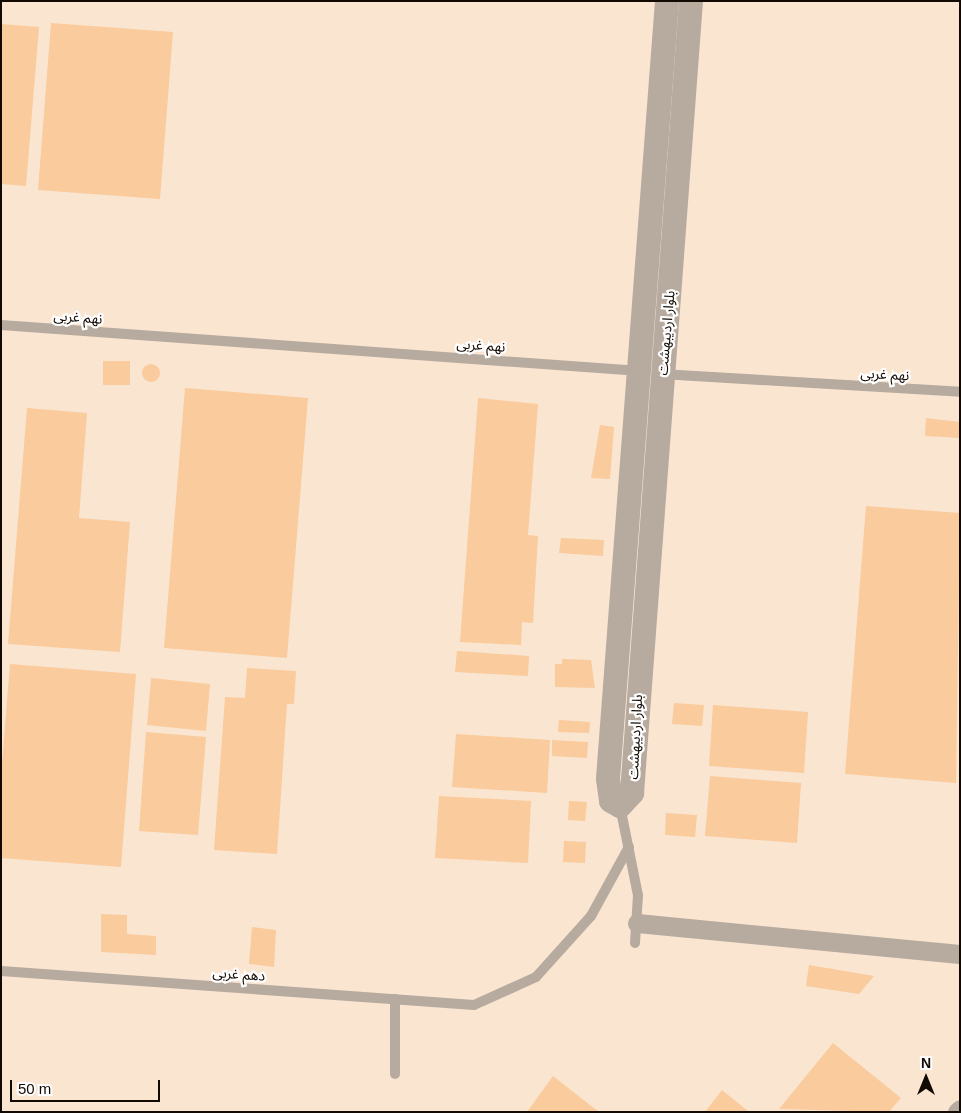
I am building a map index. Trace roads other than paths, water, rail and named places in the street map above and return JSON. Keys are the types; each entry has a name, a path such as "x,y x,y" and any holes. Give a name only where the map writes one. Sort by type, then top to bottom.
{"street":[{"name":"بلوار اردیبهشت","path":"651,373 667,1"},
{"name":"بلوار اردیبهشت","path":"620,806 611,801 608,779 691,1"},
{"path":"637,923 960,954"},
{"path":"957,1112 960,1109"}],"lane":[{"name":"نهم غربی","path":"1,325 651,373 960,392"},
{"path":"620,806 638,895 636,943"},
{"name":"دهم غربی","path":"1,971 474,1005 536,976 591,916 629,847"},
{"path":"395,999 395,1074"}]}
